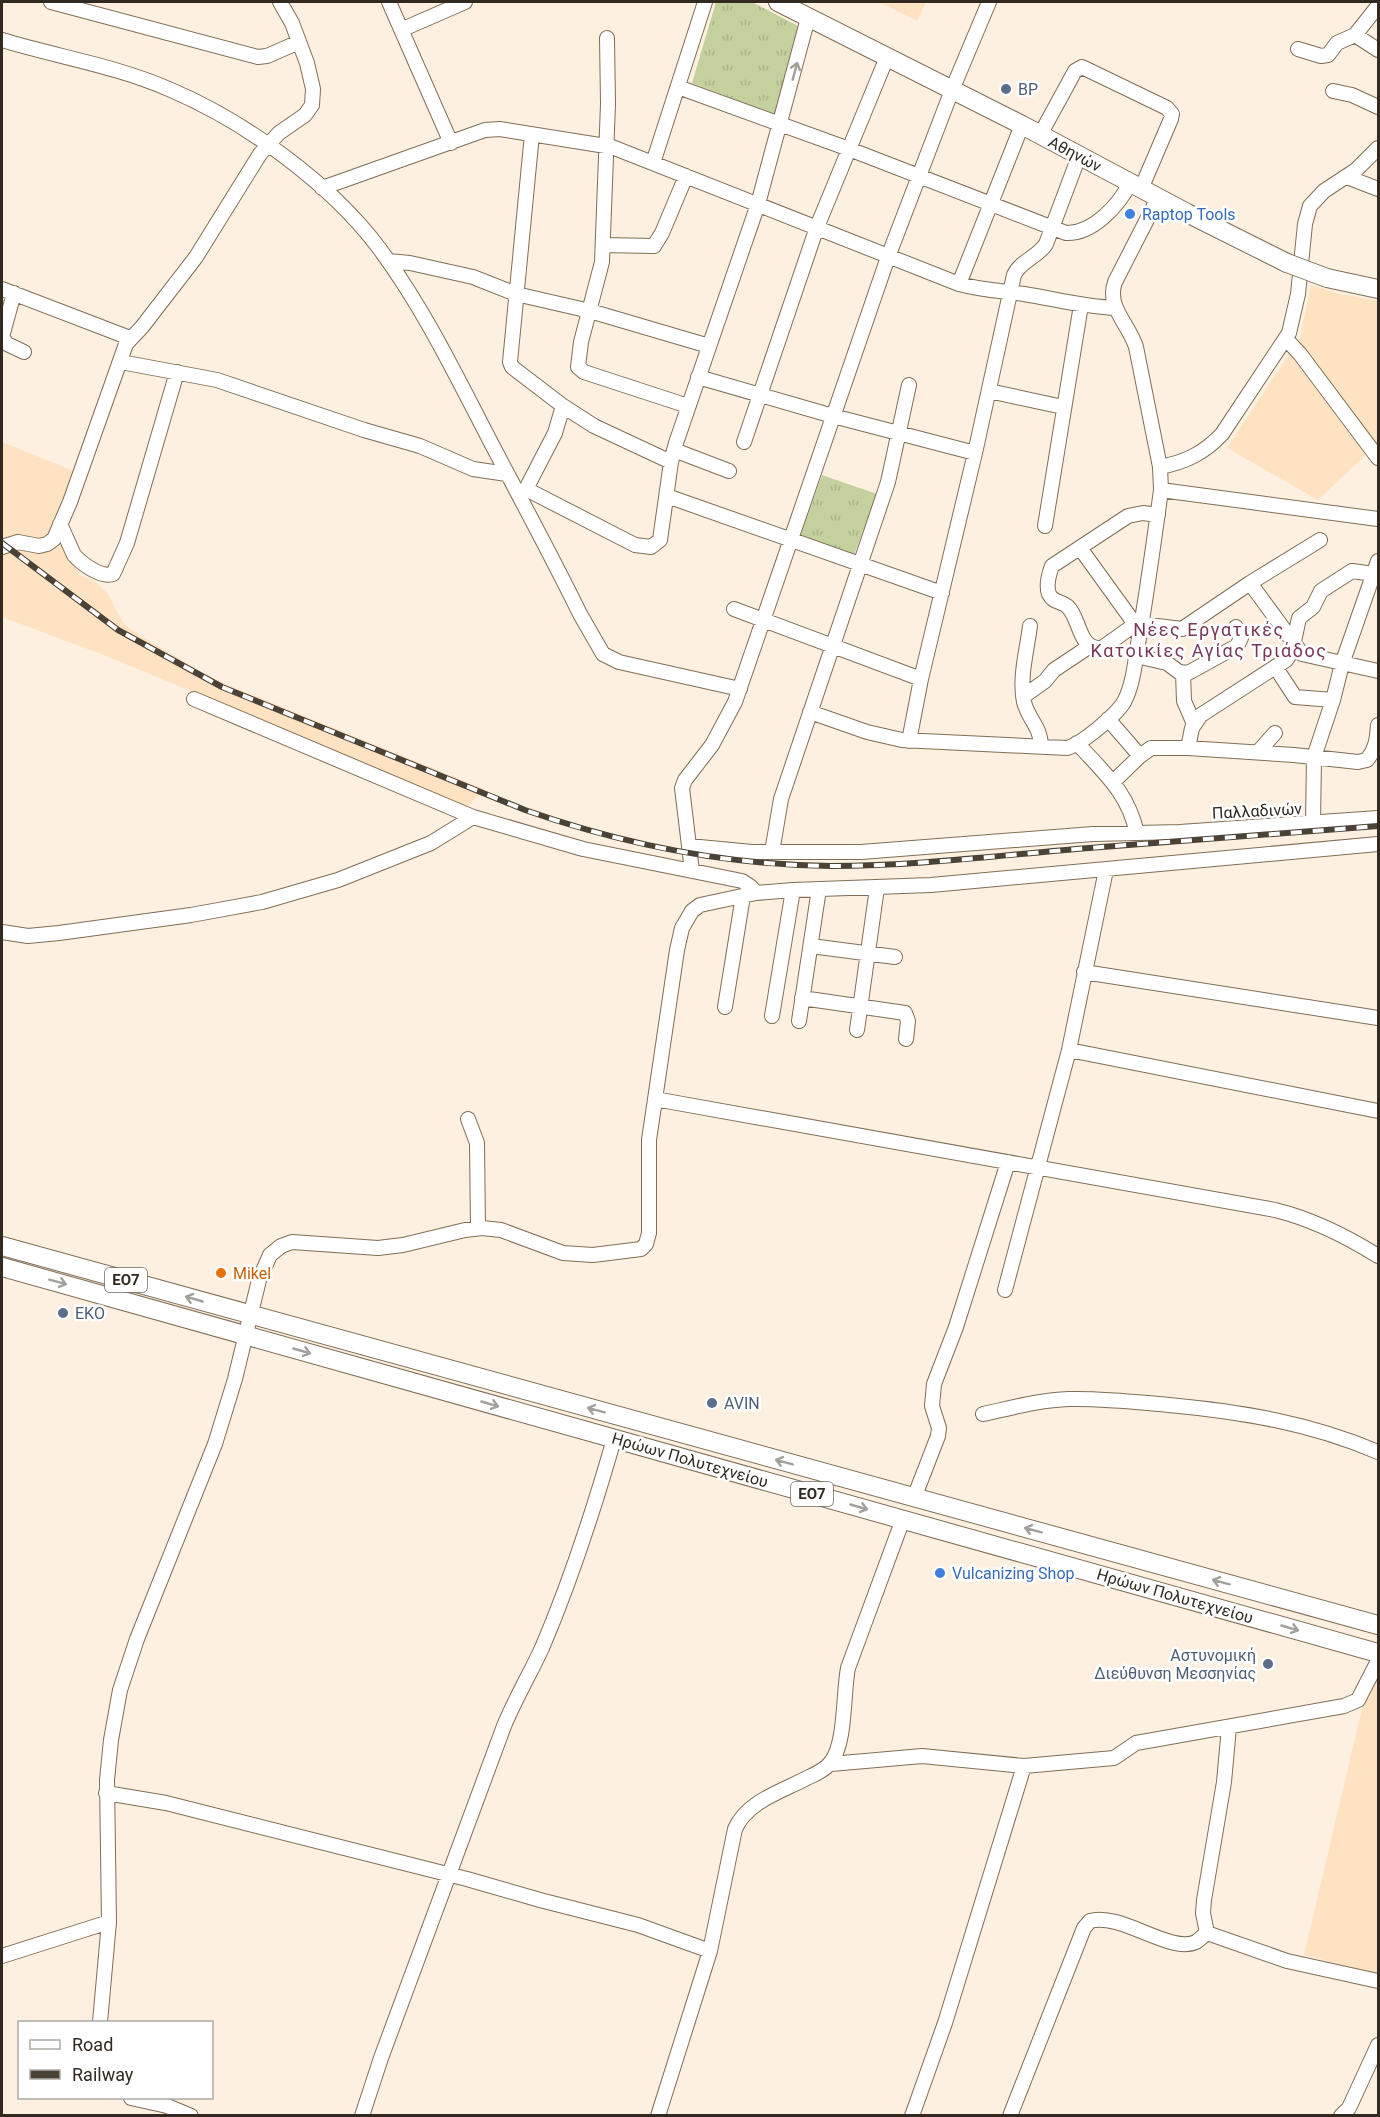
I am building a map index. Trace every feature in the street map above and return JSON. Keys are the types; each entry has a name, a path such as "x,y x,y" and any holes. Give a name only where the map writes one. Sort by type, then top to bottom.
{"main road":[{"name":"Αθηνών","path":"778,2 1022,125 1158,198 1287,263 1327,278 1378,289"},
{"name":"Ηρώων Πολυτεχνείου","path":"2,1246 1378,1625"},
{"name":"Ηρώων Πολυτεχνείου","path":"2,1267 1378,1653"}],"street":[{"path":"51,2 106,8 261,57 299,42"},
{"path":"2,547 18,542 34,546 47,544 54,539 126,344 142,327 196,257 250,168 267,145 283,129 305,115 312,105 313,88 299,42 292,23 280,2"},
{"path":"389,2 403,29 451,143"},
{"path":"403,29 465,2"},
{"path":"653,163 705,2"},
{"path":"692,871 682,788 685,780 719,734 740,689 888,257 952,90 989,2"},
{"path":"1299,49 1324,57 1328,56 1341,40 1355,34 1378,6"},
{"path":"522,492 643,547 654,545 660,540 673,456 758,204 808,18"},
{"path":"1355,34 1378,50"},
{"path":"607,38 603,245 600,270 578,363 580,370 688,406"},
{"path":"2,40 106,67 156,84 205,106 267,145 322,188 357,222 388,261 440,343 507,474 522,492 596,643 607,657 619,662 740,689"},
{"path":"744,442 817,227 887,57"},
{"path":"678,87 849,149 1052,228 1071,233 1090,227 1135,186 1172,119 1171,110 1082,66 1075,71 1040,135"},
{"path":"1333,91 1352,95 1378,107"},
{"path":"959,284 1022,125"},
{"path":"322,188 490,128 532,134 606,146 959,284 1081,305 1116,308"},
{"path":"532,134 510,362 512,368 594,426 673,456 729,471"},
{"path":"1160,467 1191,459 1222,434 1286,339 1291,327 1298,294 1308,210 1324,191 1347,177 1378,148"},
{"path":"909,741 921,679 1016,271 1041,252 1046,244 1079,156"},
{"path":"603,245 646,247 655,245 686,176"},
{"path":"1347,177 1378,189"},
{"path":"810,712 867,732 909,741 1067,748 1077,743 1118,710 1130,689 1161,490 1160,467 1136,347 1133,336 1111,296 1115,282 1158,198"},
{"path":"388,261 410,263 473,277 516,294 590,311 709,346"},
{"path":"24,352 7,344 2,337 8,291 130,338"},
{"path":"1045,526 1081,305"},
{"path":"1286,339 1300,354 1378,458"},
{"path":"121,362 177,372 239,387 420,446 473,469 507,474"},
{"path":"60,524 77,559 102,574 108,576 113,574 127,543 177,372"},
{"path":"698,378 897,434 975,453"},
{"path":"772,852 781,799 888,482 909,385"},
{"path":"989,391 1064,407"},
{"path":"522,492 555,433 563,406"},
{"path":"1161,490 1378,519"},
{"path":"667,496 942,593"},
{"path":"1139,624 1102,648 1090,646 1081,635 1077,620 1068,607 1053,600 1048,591 1052,566 1128,516 1143,513 1158,514"},
{"path":"1080,548 1124,611 1139,624 1182,629 1250,583 1320,540"},
{"path":"1188,748 1189,736 1201,715 1276,668 1289,656 1299,618 1313,607 1321,591 1352,571 1376,567 1342,664 1314,757 1313,824"},
{"path":"1250,583 1304,655 1378,671"},
{"path":"735,609 921,679"},
{"path":"1030,626 1023,680 1024,696 1026,708 1041,736 1041,746"},
{"path":"1136,656 1167,663 1183,673 1194,670 1237,646 1241,638 1236,627"},
{"path":"1024,696 1046,680 1054,670 1090,646"},
{"path":"1276,668 1295,697 1333,700"},
{"path":"1183,673 1184,701 1194,724"},
{"path":"194,699 473,817 571,846 742,880 751,886 724,1007"},
{"path":"1108,718 1140,756"},
{"path":"1113,782 1151,748 1258,752 1365,761 1376,747 1378,725"},
{"path":"1258,752 1275,733"},
{"path":"1077,743 1113,782 1128,804 1137,833"},
{"path":"2,932 36,936 191,915 262,902 329,883 424,846 448,834 473,817"},
{"name":"Παλλαδινών","path":"689,846 741,852 868,851 1084,834 1313,824 1378,818"},
{"path":"100,2021 109,1922 106,1793 111,1740 120,1690 137,1639 214,1444 233,1386 259,1280 267,1260 276,1249 287,1243 309,1242 355,1248 386,1248 478,1228 501,1230 563,1253 593,1255 641,1249 646,1244 649,1233 649,1140 677,950 682,928 692,911 700,905 749,895 793,890 877,888 1106,870 1378,844"},
{"path":"1005,1290 1069,1050 1106,870"},
{"path":"857,1030 877,888"},
{"path":"799,1021 819,889"},
{"path":"772,1016 793,890"},
{"path":"811,946 895,957"},
{"path":"1084,972 1378,1018"},
{"path":"802,998 905,1013 908,1021 906,1039"},
{"path":"1069,1050 1378,1111"},
{"path":"655,1099 1286,1213 1337,1233 1378,1256"},
{"path":"468,1119 477,1143 478,1228"},
{"path":"914,1498 938,1436 939,1428 932,1406 934,1384 957,1327 1008,1162"},
{"path":"983,1414 1068,1399 1119,1400 1249,1414 1310,1427 1378,1452"},
{"path":"362,2115 512,1706 540,1651 561,1599 614,1439"},
{"path":"831,1764 841,1734 844,1687 848,1668 903,1519"},
{"path":"658,2115 710,1951 735,1828 740,1818 754,1806 831,1764 922,1756 1024,1766 1114,1758 1136,1743 1333,1709 1358,1700 1378,1661"},
{"path":"1207,1933 1203,1913 1204,1900 1224,1782 1229,1727"},
{"path":"912,2115 945,2023 1024,1766"},
{"path":"106,1793 166,1803 450,1874 638,1925 710,1951"},
{"path":"1010,2115 1084,1928 1090,1921 1106,1919 1171,1941 1184,1943 1195,1942 1207,1933"},
{"path":"2,1956 109,1922"},
{"path":"1207,1933 1287,1960 1378,1981"},
{"path":"1341,2115 1349,2108 1378,2045"},
{"path":"138,2099 191,2115"}],"shaded area":[{"path":"879,2 926,2 917,21"},
{"path":"1311,285 1340,294 1378,301 1378,453 1374,447 1318,500 1227,448 1300,338"},
{"path":"2,442 81,474 59,529 66,551 80,575 96,582 108,594 122,621 130,629 203,673 228,685 484,789 466,808 378,768 101,654 2,617"},
{"path":"1378,1670 1378,1974 1304,1955 1364,1700"}],"green space":[{"path":"716,2 752,2 800,27 776,115 692,83"},
{"path":"822,475 877,494 854,555 800,536"}],"railway":[{"path":"2,543 118,630 222,687 525,810 600,833 676,851 753,862 862,866 1378,826"}],"place":[{"name":"BP","path":"1006,89"},
{"name":"Raptop Tools","path":"1130,214"},
{"name":"Mikel","path":"221,1273"},
{"name":"EKO","path":"63,1313"},
{"name":"AVIN","path":"712,1403"},
{"name":"Vulcanizing Shop","path":"940,1573"},
{"name":"Αστυνομική Διεύθυνση Μεσσηνίας","path":"1268,1664"}],"district":[{"name":"Νέες Εργατικές Κατοικίες Αγίας Τριάδος","path":"1209,639"}]}
